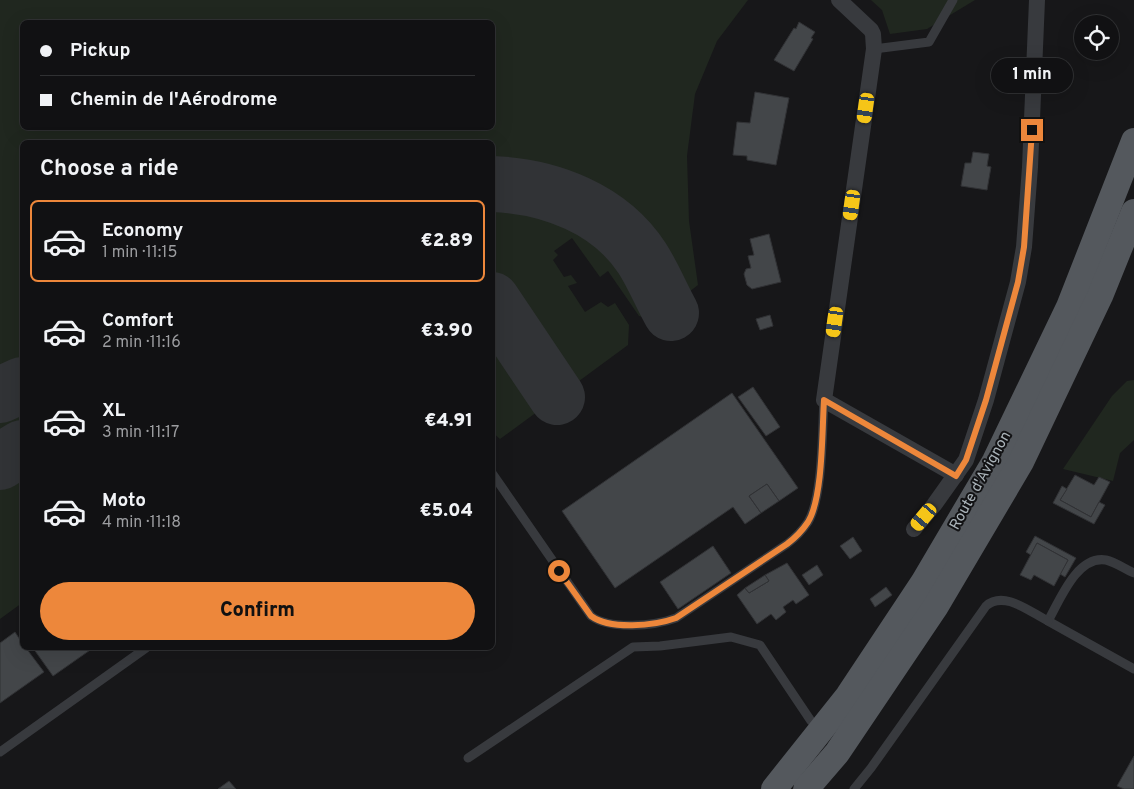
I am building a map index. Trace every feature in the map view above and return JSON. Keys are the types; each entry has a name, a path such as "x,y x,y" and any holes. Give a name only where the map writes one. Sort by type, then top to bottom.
{"main road":[{"name":"Route d'Avignon","path":"774,789 848,696 923,583 995,460 1069,307 1134,141"},
{"name":"Route d'Avignon","path":"806,789 837,753 936,606 1021,462 1100,296 1134,212"}],"street":[{"path":"839,0 871,30 874,49 824,400 956,476"},
{"path":"914,530 956,476 966,460 986,400 1018,282 1023,256 1030,167 1037,0"}],"lane":[{"path":"874,49 929,42 953,0"},
{"path":"495,477 591,616 598,621 617,626 670,620 787,544 796,537 808,522 818,492 824,400"},
{"path":"1048,621 1077,572 1093,560 1108,560 1134,573"},
{"path":"854,789 871,768 986,606 991,602 1004,599 1134,669"},
{"path":"468,758 633,647 660,646 731,637 760,644 811,721"},
{"path":"0,752 143,650"}],"shaded area":[{"path":"0,0 748,0 717,41 695,94 687,156 689,221 698,285 653,320 639,316 608,271 600,277 572,238 554,251 558,255 553,260 564,277 571,275 577,283 568,286 585,312 601,302 608,307 615,303 629,325 628,345 500,439 495,435 495,140 20,140 20,604 0,619"},
{"path":"871,0 975,0 927,29 890,34 882,10"},
{"path":"1134,380 1134,440 1120,453 1113,481 1063,469 1112,396 1127,381"}],"building":[{"path":"799,22 815,32 811,38 813,39 794,71 774,60"},
{"path":"755,92 789,98 776,165 747,160 747,156 733,155 737,122 750,123"},
{"path":"973,152 989,154 987,166 991,167 987,190 961,186 965,163 971,163"},
{"path":"769,234 781,282 752,289 747,285 744,274 746,269 751,268 748,256 754,255 750,239"},
{"path":"770,315 773,326 760,330 756,319"},
{"path":"753,387 780,427 766,436 738,397"},
{"path":"732,393 798,488 779,501 767,484 749,496 761,513 745,524 733,507 615,588 562,511"},
{"path":"1075,475 1094,485 1099,477 1110,482 1091,517 1060,500"},
{"path":"767,484 779,501 761,513 749,496"},
{"path":"1062,486 1067,489 1060,500 1091,517 1099,502 1105,505 1094,524 1053,503"},
{"path":"1035,536 1076,558 1065,577 1060,574 1068,560 1037,543 1031,555 1026,552"},
{"path":"853,537 862,551 850,559 840,546"},
{"path":"1037,543 1068,560 1054,586 1034,575 1031,580 1020,575"},
{"path":"713,546 731,573 678,609 660,582"},
{"path":"787,563 809,595 796,604 793,600 783,607 786,612 776,620 771,614 757,624 737,595 745,588 749,593 769,581 765,575"},
{"path":"817,565 823,575 809,585 802,575"},
{"path":"765,575 769,581 749,593 745,588"},
{"path":"886,587 892,595 875,607 870,599"},
{"path":"15,632 20,640 20,650 28,650 44,672 0,703 0,643"},
{"path":"34,650 90,650 53,676"},
{"path":"1134,756 1134,789 1124,789 1117,786"},
{"path":"229,781 236,789 218,789"}],"taxiway":[{"path":"495,184 514,186 557,195 577,203 613,226 629,241 642,258 671,313"},
{"path":"495,304 557,397"},
{"path":"0,395 20,386"},
{"path":"0,462 20,449"}],"route":[{"path":"559,571 591,616 598,621 617,626 676,618 787,544 796,537 808,522 818,492 824,400 956,476 966,460 986,400 1018,282 1024,247 1032,130"}]}
